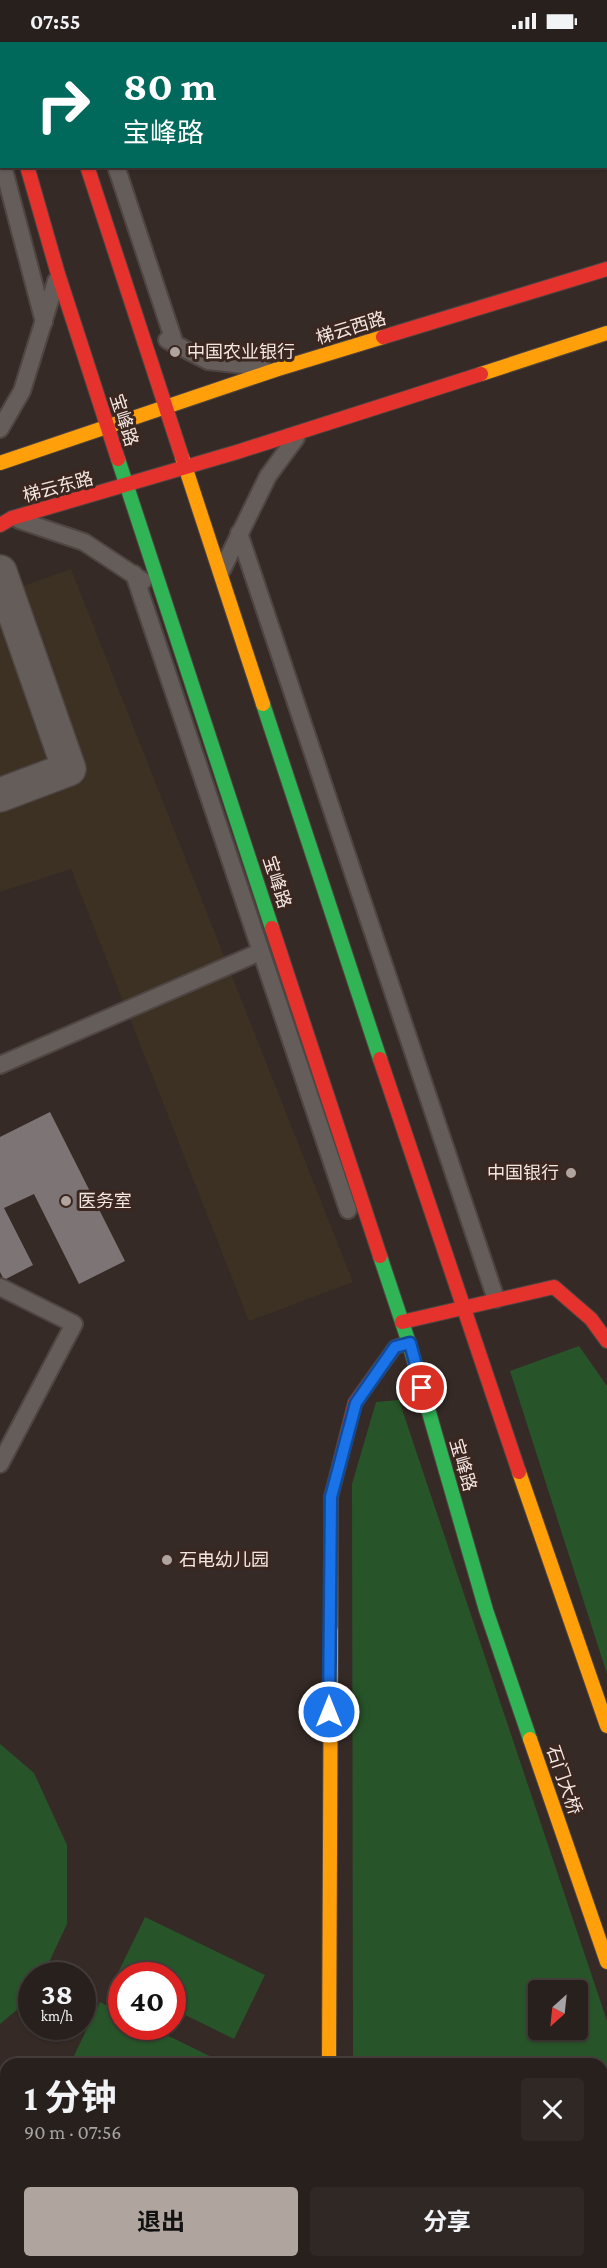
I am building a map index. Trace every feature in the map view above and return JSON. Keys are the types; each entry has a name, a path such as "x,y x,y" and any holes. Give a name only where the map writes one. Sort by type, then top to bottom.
{"main road":[{"name":"宝峰路","path":"28,168 58,274 107,426 167,602 402,1322 402,1345 486,1610"},
{"path":"88,168 164,409 221,573 462,1310 556,1574 607,1726"},
{"name":"梯云西路","path":"107,426 164,409 278,369 607,269"},
{"path":"127,487 299,434 607,333"},
{"path":"0,463 107,426"},
{"name":"梯云东路","path":"6,521 127,487"},
{"path":"402,1322 554,1287 591,1319 607,1341"},
{"path":"329,2058 331,1497 356,1403 402,1345"},
{"name":"石门大桥","path":"486,1610 607,1962"}],"street":[{"path":"0,572 69,769 0,795"}],"lane":[{"path":"3,168 44,322"},
{"path":"117,168 175,344"},
{"path":"0,429 22,391 58,274"},
{"path":"139,330 175,344 208,361 278,369"},
{"path":"221,573 268,476 299,434"},
{"path":"6,521 84,542 134,574 167,602"},
{"path":"239,532 496,1299"},
{"path":"134,574 260,952 402,1345"},
{"path":"0,1065 260,952"},
{"path":"0,1287 74,1324 0,1464"}],"shaded area":[{"path":"71,569 353,1282 249,1321 71,869 0,892 0,594"}],"green space":[{"path":"579,1346 607,1386 607,1674 510,1371"},
{"path":"399,1400 607,2021 607,2058 353,2058 352,1484 376,1402"},
{"path":"0,1744 34,1773 67,1845 67,1924 49,1962 18,1962 18,2009 0,2024"},
{"path":"145,1917 265,1975 234,2039 186,2015 186,1962 123,1962"},
{"path":"100,2002 108,2006 108,2040 177,2040 214,2058 73,2058 82,2040 96,2040 96,2010"}],"building":[{"name":"医务室","path":"50,1112 125,1261 79,1284 34,1194 4,1208 33,1265 4,1280 0,1272 0,1137"}],"traffic: fast":[{"path":"118,459 272,928"},
{"path":"263,704 380,1059"},
{"path":"380,1256 409,1343 486,1610 530,1739"}],"traffic: slow":[{"path":"481,374 607,333"},
{"path":"0,463 278,369 383,337"},
{"path":"182,457 263,704"},
{"path":"519,1472 607,1726"},
{"path":"329,2058 331,1626"},
{"path":"530,1739 607,1962"}],"traffic: jam":[{"path":"28,168 58,274 118,459"},
{"path":"88,168 182,457"},
{"path":"383,337 607,269"},
{"path":"0,525 12,518 237,452 481,374"},
{"path":"272,928 380,1256"},
{"path":"380,1059 519,1472"},
{"path":"402,1322 554,1287 591,1319 607,1341"},
{"path":"331,1626 331,1497 355,1403 395,1347 409,1343"}],"place":[{"name":"中国农业银行","path":"175,352"},
{"name":"中国银行","path":"571,1173"},
{"name":"医务室","path":"66,1201"},
{"name":"石电幼儿园","path":"167,1560"}],"route":[{"path":"329,1712 331,1497 356,1403 395,1347 410,1343 422,1388"}]}
